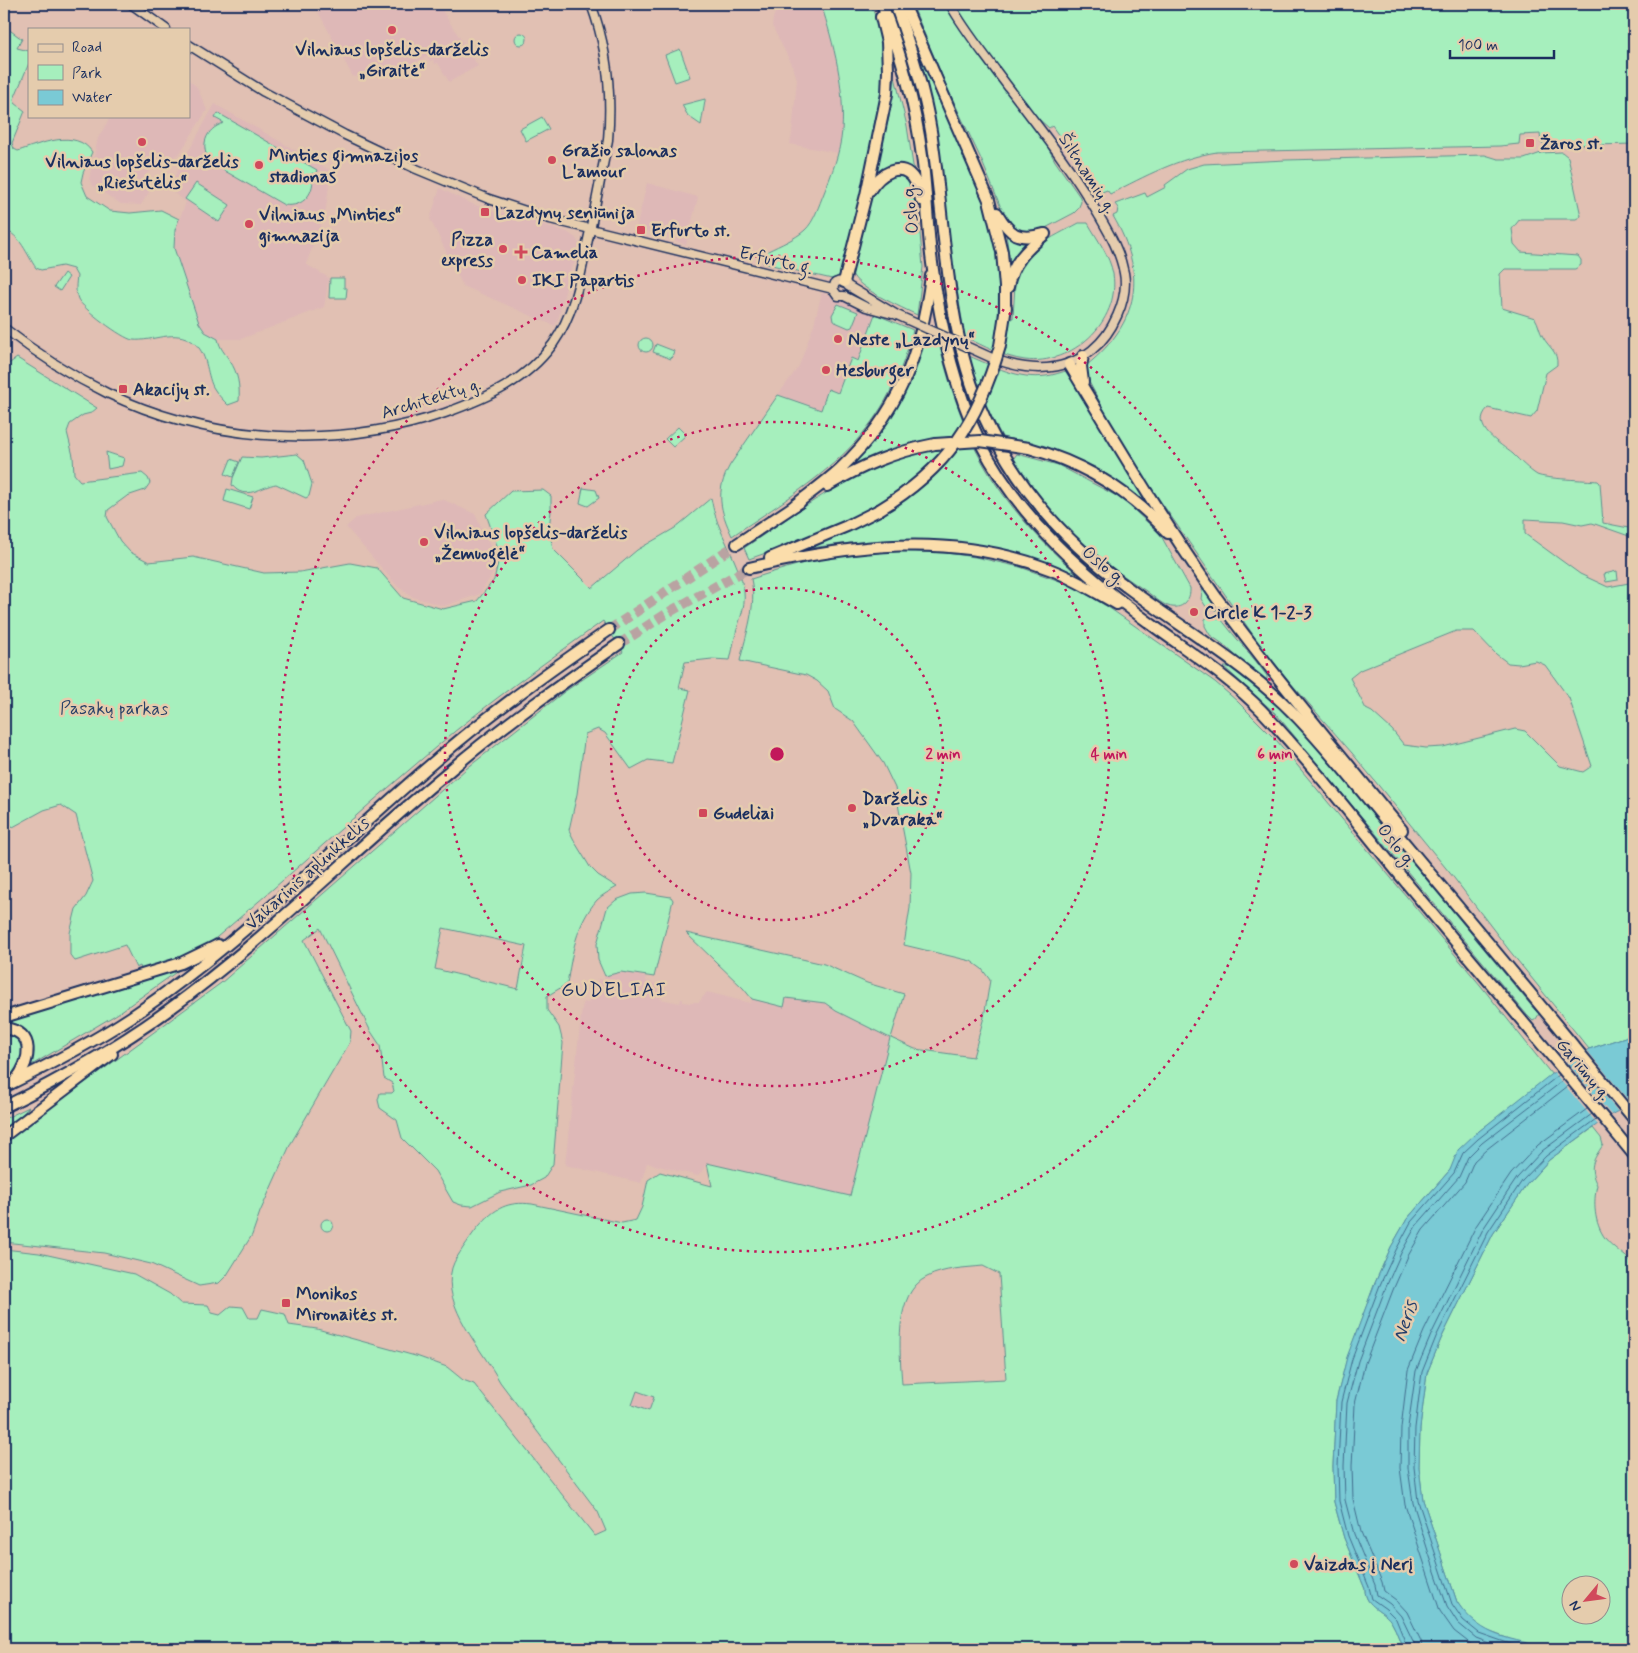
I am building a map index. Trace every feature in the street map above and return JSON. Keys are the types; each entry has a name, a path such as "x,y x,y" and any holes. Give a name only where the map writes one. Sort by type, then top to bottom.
{"highway":[{"path":"846,284 887,94 887,42 878,4"},
{"name":"Oslo g.","path":"882,4 897,45 916,118 922,158 932,263 950,360 972,423 999,475 1034,522 1054,543 1105,588 1238,687 1264,714 1316,773 1528,1027"},
{"name":"Oslo g.","path":"895,4 916,67 931,132 948,283 962,351 982,410 1009,462 1045,513 1069,539 1123,585 1242,668 1297,717 1546,1013"},
{"path":"904,4 989,200 1005,227 1012,233 1026,237 1045,234 1027,250 1016,264 1009,283 1000,346 987,388 948,454 911,489 879,510 848,526 749,568 812,554 882,545 942,546 978,550 1012,557 1050,569 1093,591 1155,627"},
{"path":"866,195 883,174 889,171 905,172 915,180 919,189 928,228"},
{"path":"989,200 1002,252 1005,312"},
{"path":"795,505 839,470 864,444 885,417 912,363 926,308 932,263"},
{"path":"1083,356 1081,366 1084,388"},
{"path":"1069,364 1188,556 1261,658 1432,866 1492,947"},
{"path":"737,544 795,505 868,463 910,448 980,441 1029,448 1057,456 1083,467 1112,484 1142,507 1166,530 1188,556"},
{"name":"Vakarinis aplinkkelis","path":"4,1087 62,1059 130,1018 193,972 436,759 516,696 609,630"},
{"name":"Vakarinis aplinkkelis","path":"4,1107 94,1059 168,1011 249,946 392,820 487,740 618,644"},
{"path":"4,1017 181,963 197,957 238,934"},
{"name":"Gariūnų g.","path":"1546,1013 1634,1119"},
{"name":"Gariūnų g.","path":"1528,1027 1634,1155"},
{"path":"4,1028 11,1029 20,1035 28,1050 27,1061 14,1082"},
{"path":"4,1136 106,1060 134,1034"}],"street":[{"path":"131,4 165,28"},
{"name":"Architektų g.","path":"4,328 57,365 93,386 126,401 179,420 230,431 281,436 326,436 377,430 433,417 482,399 509,386 535,366 554,342 570,312 579,283 591,228 608,140 610,111 604,52 591,4"},
{"name":"Šiltnamių g.","path":"950,4 974,41 1087,194 1118,250 1125,275 1125,286 1113,324 1102,340 1083,356 1069,364"},
{"name":"Erfurto g.","path":"190,46 264,92 345,135 414,168 489,199 550,219 833,289"},
{"path":"897,315 866,307 836,294 833,289 838,282 846,284 897,315 1009,365 1032,369 1069,364"},
{"path":"844,296 848,292 846,284"}],"shaded area":[{"name":"Vilniaus lopšelis-darželis „Giraitė“","path":"314,4 438,4 478,66 449,82 438,63 435,64 433,60 430,61 427,56 397,72 396,70 353,77"},
{"path":"782,4 821,4 837,59 842,101 842,131 838,153 790,144 797,79 793,67 772,26 777,9"},
{"name":"Vilniaus lopšelis-darželis „Riešutėlis“","path":"190,81 197,87 207,110 180,153 147,173 142,181 151,189 141,205 121,204 93,186 89,179 98,138 110,118 190,118"},
{"name":"Vilniaus „Minties“ gimnazija","path":"215,104 331,171 325,215 306,264 329,278 324,307 241,339 218,339 205,332 199,323 174,248 175,230 186,202 168,188"},
{"path":"647,183 698,197 686,245 657,233 636,229"},
{"path":"440,188 465,201 494,212 505,213 567,232 576,238 579,244 575,262 570,271 555,326 463,286 430,219"},
{"path":"822,292 875,314 858,362 850,359 838,393 821,410 778,395 799,366 814,324"},
{"name":"Vilniaus lopšelis-darželis „Žemuogėlė“","path":"442,499 475,514 496,558 493,573 480,594 444,606 413,597 398,587 346,527 356,518"},
{"path":"621,972 646,977 646,981 659,985 658,993 662,992 660,999 680,1003 681,999 683,999 683,1002 699,1002 707,992 750,1003 752,999 784,1007 785,998 825,1003 836,1011 891,1038 850,1196 708,1163 698,1176 647,1163 641,1183 565,1165 582,1007 584,1002 588,1003 593,982 597,983 598,979 604,980 605,976"},
{"path":"637,1391 654,1397 649,1411 632,1405"}],"green space":[{"path":"821,4 871,4 883,40 886,71 873,151 841,272 839,276 832,279 763,263 764,254 797,236 811,223 830,178 839,147 842,131 842,98 838,66"},
{"path":"912,4 946,4 973,45 1045,142 1055,161 1080,197 1081,202 1074,213 1036,233 1018,233 1006,220"},
{"path":"954,4 1634,4 1634,144 1541,143 1540,134 1520,135 1519,144 1500,146 1217,152 1176,163 1149,174 1110,194 1107,190 1102,192 1103,197 1098,197 1087,184 1077,166 1079,164 1052,126 1049,128 1032,113"},
{"path":"4,26 22,39 17,48 28,51 28,65 14,99 15,103 25,111 12,143 14,149 18,151 57,140 77,141 85,145 92,152 81,182 87,196 110,211 130,213 161,210 179,219 175,230 174,248 199,323 205,332 218,339 221,348 235,370 239,385 239,401 228,405 218,394 213,387 201,352 193,342 179,336 133,340 112,329 78,299 76,293 77,276 73,269 62,266 41,270 36,268 19,240 10,232 4,230"},
{"path":"519,33 523,33 527,39 523,45 519,45 515,41 515,37"},
{"path":"916,45 985,207 999,268 998,319 1013,318 1015,284 1018,272 1031,253 1048,240 1079,223 1088,223 1106,254 1113,274 1113,292 1109,309 1101,324 1089,337 1075,348 1059,356 1042,360 1017,359 1001,354 965,337 949,243 934,120 927,83"},
{"path":"680,49 690,77 675,82 665,55"},
{"path":"895,77 907,126 914,172 898,167 883,171 873,177 889,117"},
{"path":"705,99 701,125 688,116 682,105"},
{"path":"218,113 317,170 315,175 312,173 312,186 307,197 297,204 284,205 211,163 205,151 205,145 208,134 224,123 215,118"},
{"path":"542,117 549,129 526,141 520,129"},
{"path":"1562,152 1568,157 1581,216 1576,219 1520,219 1512,229 1514,244 1521,252 1578,256 1581,260 1581,265 1575,269 1505,269 1500,274 1502,308 1535,318 1545,341 1555,353 1557,365 1546,373 1537,411 1531,418 1488,408 1483,415 1482,422 1484,428 1495,440 1537,475 1598,481 1600,483 1603,523 1634,529 1634,542 1629,536 1592,523 1582,525 1563,521 1525,519 1525,534 1580,574 1608,587 1634,582 1634,1034 1589,1049 1454,878 1258,642 1141,473 1110,421 1088,380 1086,371 1087,365 1105,349 1118,332 1133,296 1134,277 1131,258 1124,237 1113,216 1117,214 1118,208 1115,204 1145,193 1147,197 1166,187 1165,185 1187,169 1204,164 1286,160 1485,155 1498,159 1524,159 1541,153","holes":["1456,631 1474,631 1496,654 1508,663 1519,664 1536,661 1545,665 1569,698 1592,766 1583,772 1560,766 1525,731 1515,729 1443,747 1426,748 1404,745 1392,730 1366,709 1350,678 1360,670"]},
{"path":"889,174 906,176 913,187 918,211 923,267 917,315 871,291 855,279 852,273 872,194"},
{"path":"196,183 230,205 219,222 185,199"},
{"path":"1006,234 1019,242 1027,243 1011,269"},
{"path":"64,273 69,277 60,291 54,287"},
{"path":"330,278 344,278 344,288 347,288 346,298 329,298"},
{"path":"838,304 858,312 852,327 849,328 833,321 832,315"},
{"path":"875,314 913,330 901,368 885,401 867,428 845,453 793,495 732,536 721,501 722,484 730,465 778,395 821,410 828,389 838,393 851,358 858,361"},
{"path":"926,336 939,342 955,400 968,433 977,453 1001,492 1029,527 1077,574 1044,561 1010,551 943,541 875,541 805,549 871,521 890,510 926,483 960,448 953,436 939,438 886,453 848,469 875,438 896,408 905,392"},
{"path":"646,338 651,340 653,345 651,350 646,352 641,350 639,345 641,340"},
{"path":"656,344 674,351 671,359 653,352"},
{"path":"969,356 997,368 1026,376 1046,376 1069,370 1151,506 1095,467 1049,448 1002,437 985,404"},
{"name":"Pasakų parkas","path":"17,358 97,408 70,424 67,432 73,456 74,474 80,481 142,473 148,478 150,483 145,490 127,496 108,510 107,517 120,541 130,552 149,562 193,557 264,573 300,572 350,563 377,568 403,598 443,609 477,601 494,580 500,554 486,514 511,491 543,490 551,496 549,529 553,549 592,588 637,550 675,528 711,498 718,523 742,580 744,592 743,609 730,660 712,659 685,662 679,688 690,690 672,763 648,760 631,769 605,733 598,729 585,734 577,794 569,830 590,867 598,875 617,887 599,898 590,909 576,940 567,984 547,996 547,1010 559,1027 563,1043 553,1164 544,1178 531,1185 500,1192 472,1206 453,1202 435,1171 402,1138 397,1120 380,1108 378,1100 380,1093 392,1093 394,1091 392,1083 384,1078 380,1045 370,1030 320,928 304,940 351,1031 350,1042 291,1143 260,1212 252,1235 227,1275 219,1283 199,1286 151,1264 104,1253 4,1242 4,1142 221,983 466,769 564,692 623,652 603,621 456,730 203,949 142,971 140,966 136,968 125,945 75,961 70,955 70,933 76,909 86,896 93,881 76,815 61,805 44,810 13,827 4,817 4,367","holes":["443,928 526,946 518,989 435,969"]},
{"path":"678,427 686,435 673,447 665,439"},
{"path":"944,449 921,473 904,487 862,515 831,530 749,559 744,548 814,500 838,486 889,462 916,454"},
{"path":"106,452 124,458 122,466 108,469"},
{"path":"297,454 304,460 312,484 309,496 306,498 276,484 248,493 237,490 232,485 242,457 261,458"},
{"path":"1017,454 1058,465 1122,499 1160,534 1190,588 1189,597 1185,603 1181,606 1173,607 1162,603 1094,553 1074,535 1044,502 1013,459"},
{"path":"231,459 239,462 233,477 225,474"},
{"path":"583,488 596,490 599,498 588,506 580,503"},
{"path":"227,489 253,497 249,509 224,501"},
{"path":"892,551 946,553 975,557 1020,567 1071,585 1108,607 1215,682 1277,741 1481,986 1552,1075 1474,1135 1450,1170 1407,1219 1391,1247 1375,1283 1347,1358 1336,1401 1333,1466 1334,1502 1344,1538 1368,1600 1389,1618 1404,1649 4,1649 4,1249 39,1253 134,1274 170,1294 181,1304 208,1305 212,1313 220,1315 231,1306 243,1307 249,1318 258,1318 262,1309 285,1314 289,1325 317,1329 419,1357 447,1367 463,1380 474,1384 595,1536 606,1531 598,1512 500,1382 474,1342 452,1297 450,1282 452,1268 479,1226 496,1210 502,1207 523,1203 622,1223 636,1220 642,1207 648,1180 660,1172 712,1186 707,1163 850,1196 890,1038 836,1011 825,1003 786,998 784,1007 752,999 686,933 824,964 867,983 904,994 891,1038 915,1049 973,1057 984,1017 990,980 982,969 971,961 904,945 910,908 911,873 895,788 883,763 853,721 835,709 828,691 817,681 806,675 740,661 752,610 751,579 826,558","holes":["983,1266 999,1274 1006,1379 902,1384 900,1356 901,1325 908,1296 916,1285 934,1274 955,1269","637,1391 654,1397 649,1411 632,1405"]},
{"path":"1617,571 1618,580 1606,582 1604,574"},
{"path":"1203,585 1220,611 1207,608 1201,599"},
{"path":"1210,616 1221,619 1262,669 1267,679 1263,680 1223,644 1210,635 1205,626 1205,619"},
{"path":"1224,667 1231,667 1253,683 1287,715 1319,750 1539,1014 1536,1019 1533,1021 1527,1015 1276,714"},
{"path":"646,893 671,897 673,900 654,977 621,972 605,976 598,960 597,944 607,908 616,900 632,894"},
{"path":"181,967 117,1014 30,1066 32,1051 4,1023 4,1021"},
{"path":"4,1033 19,1042 22,1047 23,1058 17,1069 4,1078"},
{"path":"29,1107 13,1124 4,1130 4,1119"},
{"path":"1593,1128 1601,1138 1603,1145 1594,1160 1592,1168 1597,1185 1595,1205 1597,1219 1605,1238 1634,1264 1634,1649 1550,1649 1521,1643 1482,1629 1467,1617 1457,1602 1423,1500 1419,1467 1420,1428 1427,1373 1441,1339 1493,1234 1527,1184 1549,1160"},
{"path":"325,1219 329,1219 333,1225 329,1231 325,1231 321,1227 321,1223"}],"water":[{"name":"Neris","path":"1634,1034 1634,1107 1616,1112 1606,1118 1549,1160 1527,1184 1493,1234 1441,1339 1427,1373 1420,1428 1419,1467 1423,1500 1457,1602 1477,1624 1488,1630 1510,1639 1550,1649 1404,1649 1389,1618 1368,1600 1344,1538 1334,1502 1333,1466 1336,1401 1347,1357 1391,1247 1407,1219 1450,1170 1458,1150 1474,1135 1569,1060 1589,1049"}],"pier":[{"path":"1585,1048 1634,1107 1634,1110 1619,1113 1572,1056"},
{"path":"1565,1060 1613,1117 1599,1126 1553,1071"}],"tunnel":[{"path":"609,630 737,544"},
{"path":"619,644 671,611 749,568"}],"place":[{"name":"Vilniaus lopšelis-darželis „Giraitė“","path":"392,30"},
{"name":"Vilniaus lopšelis-darželis „Riešutėlis“","path":"142,142"},
{"name":"Žaros st.","path":"1530,143"},
{"name":"Gražio salonas L'amour","path":"552,160"},
{"name":"Minties gimnazijos stadionas","path":"259,165"},
{"name":"Lazdynų seniūnija","path":"485,212"},
{"name":"Vilniaus „Minties“ gimnazija","path":"249,224"},
{"name":"Erfurto st.","path":"641,230"},
{"name":"Pizza express","path":"503,249"},
{"name":"Camelia","path":"521,252"},
{"name":"IKI Papartis","path":"522,280"},
{"name":"Neste „Lazdynų“","path":"838,339"},
{"name":"Hesburger","path":"826,370"},
{"name":"Akacijų st.","path":"123,389"},
{"name":"Vilniaus lopšelis-darželis „Žemuogėlė“","path":"424,542"},
{"name":"Circle K 1-2-3","path":"1194,612"},
{"name":"Darželis „Dvaraka“","path":"852,808"},
{"name":"Gudeliai","path":"703,813"},
{"name":"Monikos Mironaitės st.","path":"286,1303"},
{"name":"Vaizdas į Nerį","path":"1294,1564"}],"district":[{"name":"GUDELIAI","path":"614,989"}]}
